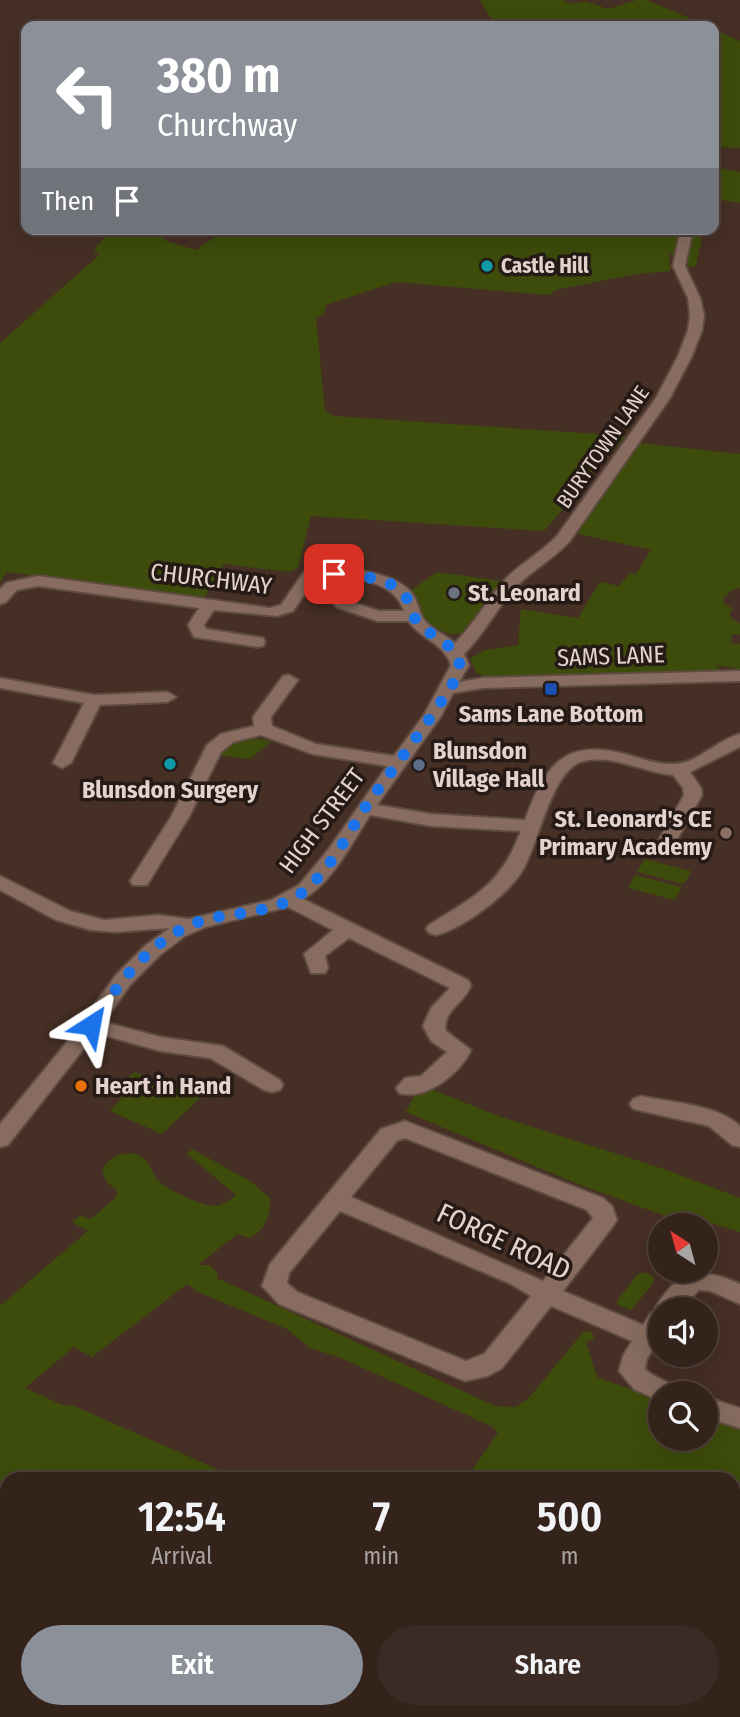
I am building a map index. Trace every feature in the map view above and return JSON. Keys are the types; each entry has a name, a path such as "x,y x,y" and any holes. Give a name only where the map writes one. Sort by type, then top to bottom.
{"street":[{"name":"BURYTOWN LANE","path":"456,652 477,631 510,583 547,556 563,539 673,381 695,330 697,315 694,298 679,266 686,235"},
{"name":"CHURCHWAY","path":"0,599 12,586 38,581 276,612 287,608 310,575 334,574 390,584 404,594 422,626 456,652"},
{"path":"342,604 377,616 414,616"},
{"path":"209,605 196,625 198,631 207,636 257,642"},
{"path":"454,680 460,666 456,652"},
{"name":"SAMS LANE","path":"454,680 483,683 740,676"},
{"path":"263,729 262,717 289,680"},
{"name":"HIGH STREET","path":"0,1139 139,961 190,926 289,900 306,889 322,871 454,680"},
{"path":"0,684 94,700 167,697"},
{"path":"62,763 94,700"},
{"path":"140,881 180,817 216,745 231,736 263,729 312,749 398,762"},
{"path":"436,929 505,881 524,852 556,770 565,763 577,757 594,755 678,769 706,759 740,738"},
{"path":"647,846 662,850 693,795 692,788 678,769"},
{"path":"365,809 431,820 533,826"},
{"path":"0,882 65,916 97,925 164,920 190,926"},
{"path":"289,900 461,985 459,993 436,1016 434,1027 437,1034 460,1050 459,1052 426,1084 413,1083 407,1088"},
{"path":"318,968 314,954 347,929"},
{"path":"91,1025 160,1044 215,1051 277,1087"},
{"path":"641,1104 715,1119 740,1139"},
{"path":"405,1129 595,1204 604,1212 605,1220 493,1361 479,1369 465,1371 288,1298 274,1286 278,1270 335,1199 388,1135 405,1129"},
{"name":"FORGE ROAD","path":"335,1199 509,1273 547,1294 648,1327"},
{"path":"677,1297 697,1280 711,1282 740,1295"},
{"path":"648,1338 635,1356 632,1371 638,1380 648,1387"},
{"path":"718,1411 740,1419"}],"green space":[{"path":"480,0 563,0 572,4 585,1 608,9 637,0 647,0 696,21 492,21"},
{"path":"719,31 740,41 740,148 719,147"},
{"path":"719,169 740,172 740,203 719,200"},
{"path":"108,235 159,235 167,241 196,250 218,235 703,235 696,265 692,267 685,266 669,253 670,271 636,274 555,290 549,295 396,282 326,305 324,314 316,318 325,411 334,416 626,436 544,531 311,516 298,568 290,572 224,564 203,600 7,572 0,583 0,343 99,255 94,251"},
{"path":"639,443 740,454 740,588 732,590 723,599 725,605 733,608 729,616 740,624 740,635 732,634 731,643 740,644 740,669 716,665 721,670 713,673 491,679 477,673 470,659 485,650 518,645 521,609 578,618 600,582 619,586 630,573 636,574 651,550 574,533"},
{"path":"437,572 501,581 470,633 450,634 426,625 409,592"},
{"path":"245,737 272,741 250,759 219,755 224,746"},
{"path":"645,859 691,871 684,884 637,872"},
{"path":"635,875 682,887 675,900 628,888"},
{"path":"134,1072 203,1095 162,1134 110,1111 123,1097 114,1093"},
{"path":"426,1087 498,1116 664,1169 740,1198 740,1232 718,1225 718,1213 657,1213 580,1185 406,1112 415,1094"},
{"path":"192,1149 250,1181 270,1198 268,1215 260,1231 250,1238 237,1234 198,1265 209,1265 217,1272 217,1278 495,1406 516,1407 528,1399 584,1331 591,1332 594,1339 586,1342 597,1377 648,1396 648,1451 718,1451 718,1421 740,1429 740,1472 471,1472 498,1433 493,1427 341,1358 310,1348 287,1329 198,1292 187,1284 92,1357 74,1347 25,1388 60,1404 74,1406 224,1472 0,1472 0,1306 88,1231 72,1222 80,1215 91,1219 116,1197 117,1191 106,1181 102,1170 106,1164 123,1154 136,1154 147,1162 162,1184 179,1194 212,1206 228,1201 236,1195 187,1154"},
{"path":"643,1272 648,1274 648,1283 653,1283 631,1310 618,1305 617,1301 637,1275"}],"place":[{"name":"Castle Hill","path":"487,266"},
{"name":"St. Leonard","path":"454,593"},
{"name":"Sams Lane Bottom","path":"551,689"},
{"name":"Blunsdon Surgery","path":"170,764"},
{"name":"Blunsdon Village Hall","path":"419,765"},
{"name":"St. Leonard's CE Primary Academy","path":"726,833"},
{"name":"Heart in Hand","path":"81,1086"}],"route":[{"path":"91,1025 122,980 139,961 178,932 200,922 277,905 306,889 346,839 455,680 460,666 456,652 415,620 409,601 401,591 381,581 334,574"}]}
